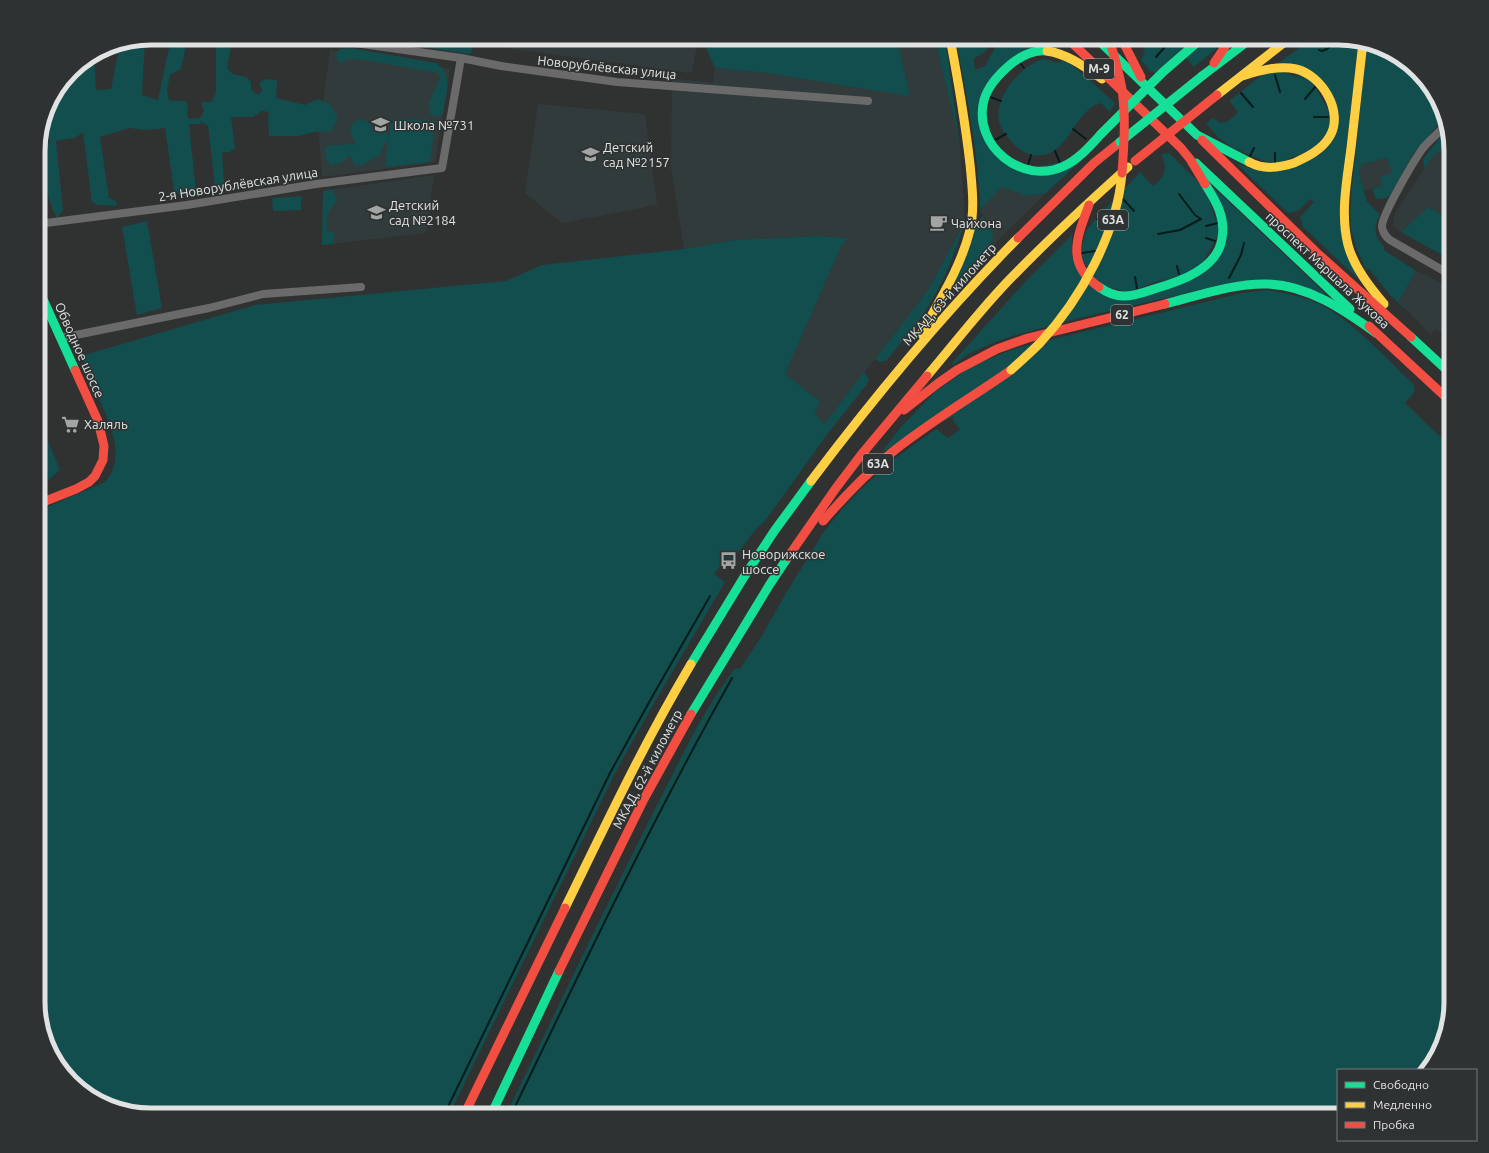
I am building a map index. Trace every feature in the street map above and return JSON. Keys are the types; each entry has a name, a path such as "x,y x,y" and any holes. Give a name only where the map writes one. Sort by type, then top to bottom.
{"main road":[{"path":"903,366 934,311 955,267 968,237 972,216 972,190 968,142 951,45"},
{"name":"М-9","path":"1074,45 1187,155"},
{"name":"М-9","path":"1103,45 1197,135"},
{"name":"63A","path":"770,584 846,495 870,471 899,447 1011,370 1055,327 1077,296 1095,266 1107,238 1118,199 1121,178 1124,149 1123,96 1117,65 1111,45"},
{"path":"1125,45 1147,87"},
{"path":"1131,100 1075,60 1062,54 1038,50 1022,56 1009,65 999,75 986,95 983,106 983,118 985,129 995,151 1005,160 1015,167 1028,171 1052,171 1063,167 1079,156 1163,72 1194,45"},
{"path":"1205,73 1220,56 1227,45"},
{"name":"МКАД, 63-й километр","path":"814,477 850,429 949,311 986,271 1094,164 1205,73 1243,45"},
{"path":"883,428 972,322 1014,275 1090,200 1135,161 1281,45"},
{"path":"1362,48 1346,188 1344,222 1349,246 1363,277 1408,334"},
{"path":"1197,135 1262,168 1282,166 1307,158 1317,152 1326,143 1332,133 1334,112 1330,98 1317,81 1301,71 1288,68 1276,68 1242,76"},
{"name":"проспект Маршала Жукова","path":"1197,135 1287,225 1444,367"},
{"path":"1090,200 1081,227 1076,256 1080,268 1089,280 1111,293 1123,296 1143,293 1168,286 1190,276 1204,268 1213,258 1222,239 1224,229 1219,209 1187,155"},
{"name":"проспект Маршала Жукова","path":"1187,155 1444,396"},
{"name":"62","path":"883,428 947,376 981,356 1006,345 1028,338 1235,287 1256,284 1272,284 1289,287 1329,303 1347,313 1376,333"},
{"name":"Обводное шоссе","path":"45,304 98,421 104,446 103,460 100,469 89,482 76,489 45,501"},
{"name":"МКАД, 62-й километр","path":"494,1108 556,977 644,799 691,714 770,584 831,495 883,428"},
{"name":"МКАД, 62-й километр","path":"467,1108 610,816 668,703 744,577 775,530 814,477"}],"street":[{"name":"Новорублёвская улица","path":"369,45 461,58 501,66 617,82 868,101"},
{"name":"2-я Новорублёвская улица","path":"45,223 187,205 316,184 442,168 461,58"},
{"path":"1441,130 1424,148 1387,209 1382,222 1382,227 1386,237 1390,240 1444,271"},
{"path":"60,338 209,308 263,294 361,288"}],"shaded area":[{"path":"145,45 142,95 158,100 170,45 186,45 181,69 170,75 167,90 169,100 185,101 188,105 187,115 189,119 200,118 204,111 201,102 211,102 216,93 216,47 217,45 231,45 227,68 233,74 246,77 251,82 251,90 259,95 262,90 259,83 265,79 277,80 276,98 305,105 318,99 331,105 338,118 332,131 314,132 299,136 269,136 269,112 262,111 253,117 231,117 235,148 230,152 222,153 224,183 220,191 215,187 208,126 200,121 201,124 189,124 196,192 191,197 180,195 174,190 165,128 146,130 129,128 100,137 109,198 116,201 117,206 98,205 92,202 83,133 74,138 56,141 63,210 57,218 45,187 45,144 50,142 47,131 56,104 63,92 76,76 94,62 96,90 111,89 119,51"},
{"path":"408,45 473,45 471,54"},
{"path":"498,45 697,45 692,73 498,47"},
{"path":"714,45 899,45 910,96 766,73 715,68 706,48"},
{"path":"899,45 937,45 960,146 965,222 928,290 824,425 815,412 820,401 785,374 841,247 848,238 817,236 735,240 684,249 671,168 672,78 713,83 715,68 766,73 910,95"},
{"path":"937,45 946,45 960,146"},
{"path":"957,45 989,45 986,51 974,58 975,70 985,66 996,45 1053,45 1009,60 979,117 1015,171 1084,158 1046,193 1027,196 1002,187 980,210 975,145"},
{"path":"1142,45 1186,45 1155,73 1150,71 1141,60 1145,51"},
{"path":"1201,45 1221,45 1194,67 1186,58"},
{"path":"1303,45 1338,45 1358,47 1342,185 1357,278 1303,227 1300,217 1314,202 1310,199 1297,211 1291,213 1287,212 1237,164 1253,169 1320,155 1333,96 1277,64"},
{"path":"351,48 436,63 442,68 447,79 447,92 443,113 438,117 430,114 429,102 440,78 438,73 359,59 348,59 342,63 337,61 336,55 340,49"},
{"path":"1366,49 1391,59 1413,76 1426,92 1433,104 1440,123 1414,153 1390,195 1386,198 1376,199 1372,189 1382,186 1380,177 1392,173 1387,158 1362,164 1359,173 1367,202 1380,214 1376,227 1376,235 1384,246 1384,250 1416,271 1399,301 1414,317 1389,294 1369,269 1366,270 1356,247 1351,229 1350,214"},
{"name":"Школа №731","path":"330,50 450,69 435,162 322,177 319,136"},
{"path":"1062,58 1077,69 1115,103 1110,112 1101,103 1092,107 1085,113 1060,146 1053,152 1044,155 1026,153 1015,146 1001,127 999,122 999,112 1001,103 1010,84 1026,68 1043,59 1060,63"},
{"path":"1279,71 1312,82 1329,111 1326,133 1314,149 1273,165 1231,147 1219,138 1206,123 1213,118 1220,123 1226,122 1238,112 1229,100 1262,75"},
{"name":"Детский сад №2157","path":"538,104 645,114 657,205 562,223 525,193"},
{"path":"357,119 370,122 372,131 384,128 389,137 392,119 435,121 430,162 385,167 388,139 380,155 362,165 354,165 350,155 343,162 331,166 326,159 325,147 333,145 356,144 351,134 350,127"},
{"path":"1443,135 1444,150 1434,154 1424,169 1423,159"},
{"path":"1444,150 1444,216 1428,207 1401,232 1393,226 1395,213 1434,154"},
{"path":"1169,153 1199,183 1208,195 1219,233 1201,266 1128,292 1103,286 1083,261 1081,251 1086,231 1140,172 1153,186 1157,183 1163,176 1165,168 1161,154"},
{"path":"1387,158 1392,173 1382,186 1364,191 1359,173 1362,164"},
{"name":"Детский сад №2184","path":"434,175 426,233 322,245 323,191"},
{"path":"1002,187 1027,196 1046,193 988,250 992,241 990,226 980,210"},
{"path":"1213,187 1327,295 1230,283 1075,319 1009,337 968,354 953,365 951,364 1025,282 1072,235 1072,258 1123,299 1219,254"},
{"path":"332,189 337,199 327,216 327,230 335,234 333,244 322,245 323,191"},
{"path":"301,196 301,210 273,211 272,198"},
{"path":"1428,207 1444,216 1444,256 1401,232"},
{"path":"983,216 993,232 992,241 988,250 951,289 978,221"},
{"path":"147,221 162,308 137,315 122,227"},
{"path":"965,222 946,274 925,311 887,360 881,362 878,361 875,359 928,290"},
{"path":"817,236 848,238 841,247 785,374 820,401 815,412 824,425 864,372 869,379 867,384 829,432 765,521 755,530 732,561 727,557 714,574 725,582 617,769 452,1108 144,1108 131,1106 104,1097 81,1082 71,1072 59,1055 49,1029 45,1009 45,508 105,482 112,473 115,462 116,452 112,430 81,356 255,305 506,281 542,265 684,249 735,240"},
{"path":"1416,271 1444,284 1444,334 1435,329 1431,335 1399,302"},
{"path":"1267,290 1298,296 1328,308 1366,338 1412,383 1414,386 1414,391 1405,403 1444,440 1444,1009 1442,1022 1433,1049 1420,1069 1337,1069 1337,1108 509,1108 613,894 700,723 722,686 735,668 740,669 763,634 823,533 842,509 860,490 894,459 936,429 948,438 960,430 953,420 954,416 884,451 883,450 900,428 935,392 972,366 1013,349 1242,293"},
{"path":"45,434 60,470 48,480"}],"waterway":[{"path":"1319,50 1322,51 1332,45"},
{"path":"1156,57 1164,48"},
{"path":"1020,63 1024,68"},
{"path":"1275,75 1280,92"},
{"path":"1305,99 1315,87"},
{"path":"1241,93 1253,107"},
{"path":"990,97 1001,101"},
{"path":"1314,117 1328,117"},
{"path":"1073,129 1086,139"},
{"path":"995,140 1006,134"},
{"path":"1250,156 1254,148"},
{"path":"1055,151 1060,163"},
{"path":"1275,153 1275,163"},
{"path":"1028,165 1031,155"},
{"path":"1179,194 1195,215 1201,219"},
{"path":"1123,199 1134,211"},
{"path":"1097,219 1104,225"},
{"path":"1158,234 1180,230 1201,219"},
{"path":"1206,226 1218,223"},
{"path":"1206,238 1215,241"},
{"path":"1229,278 1241,255 1244,243"},
{"path":"1082,253 1095,251"},
{"path":"1177,266 1179,274"},
{"path":"1135,277 1137,288"},
{"path":"447,1108 610,773 710,596"},
{"path":"514,1108 646,840 732,678"}],"traffic: fast":[{"path":"1103,45 1197,135 1249,162"},
{"path":"1101,134 1163,72 1194,45"},
{"path":"1202,76 1243,45"},
{"path":"1047,51 1032,52 1019,58 994,80 988,90 984,100 982,117 986,133 993,146 1004,158 1018,166 1033,171 1048,171 1064,166 1075,160 1101,134"},
{"path":"1120,142 1202,76"},
{"path":"1196,163 1350,309"},
{"path":"1099,287 1117,295 1136,295 1185,278 1205,266 1219,249 1223,231 1223,224 1219,210 1205,184"},
{"path":"1165,304 1229,288 1254,284 1282,285 1325,300 1376,333"},
{"path":"45,304 75,370"},
{"path":"1411,337 1444,368"},
{"path":"691,664 744,577 775,530 811,481"},
{"path":"691,714 788,557"},
{"path":"494,1108 559,971"}],"traffic: slow":[{"path":"921,334 949,284 966,244 972,222 973,205 970,164 951,45"},
{"path":"1217,95 1281,45"},
{"path":"1362,48 1346,184 1344,209 1346,233 1348,245 1358,269 1384,304"},
{"path":"1047,51 1069,58 1102,79"},
{"path":"1242,76 1269,69 1282,68 1296,69 1306,73 1322,87 1328,96 1334,116 1334,126 1327,141 1319,149 1304,158 1294,163 1277,167 1260,166 1249,162"},
{"path":"927,376 1003,286 1056,233 1128,167"},
{"path":"1011,370 1040,343 1055,326 1083,286 1105,242 1113,219 1119,196 1122,173"},
{"path":"811,481 910,356 963,296 1018,238"},
{"path":"565,908 641,754 691,664"}],"traffic: jam":[{"path":"1074,45 1181,148 1190,159 1205,184"},
{"path":"1111,45 1122,89 1124,110 1122,173"},
{"path":"1125,45 1141,77"},
{"path":"1214,63 1226,45"},
{"path":"1135,161 1217,95"},
{"path":"1202,140 1316,252 1411,337"},
{"path":"1018,238 1094,163 1120,142"},
{"path":"1089,205 1078,239 1078,259 1081,269 1088,278 1099,287"},
{"path":"904,410 957,370 997,349 1028,338 1165,304"},
{"path":"1369,326 1444,396"},
{"path":"45,501 76,489 89,482 95,476 103,460 104,446 98,421 75,370"},
{"path":"823,521 855,486 890,454 934,421 1011,370"},
{"path":"788,557 861,455 927,376"},
{"path":"559,971 644,799 691,714"},
{"path":"467,1108 565,908"}],"place":[{"name":"Школа №731","path":"381,125"},
{"name":"Детский сад №2157","path":"590,154"},
{"name":"Детский сад №2184","path":"376,212"},
{"name":"Чайхона","path":"938,223"},
{"name":"Халяль","path":"71,424"},
{"name":"Новорижское шоссе","path":"729,561"}]}
